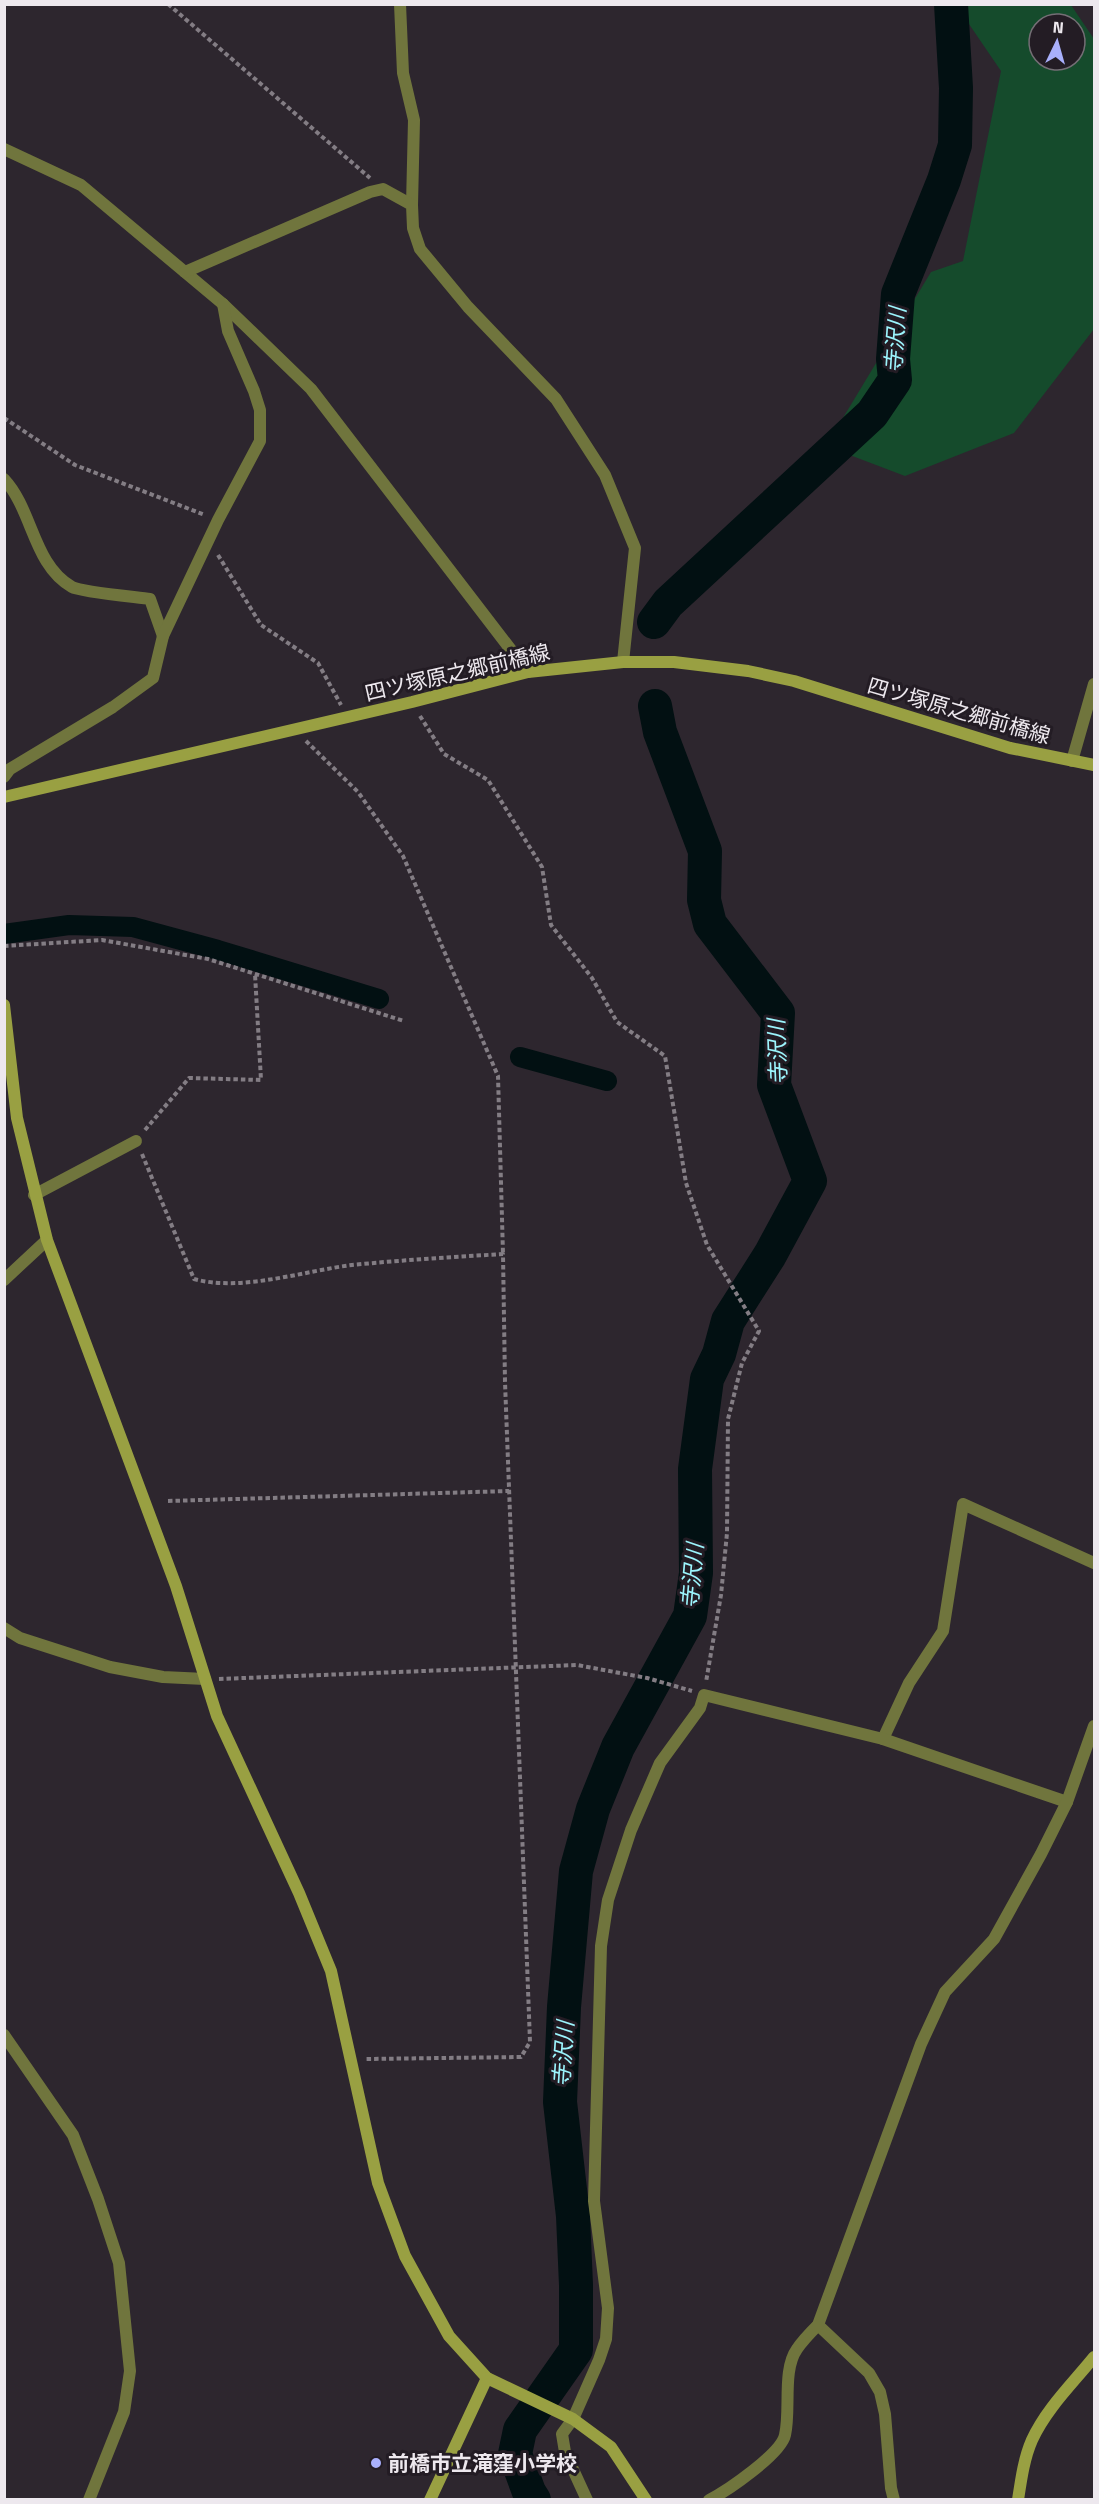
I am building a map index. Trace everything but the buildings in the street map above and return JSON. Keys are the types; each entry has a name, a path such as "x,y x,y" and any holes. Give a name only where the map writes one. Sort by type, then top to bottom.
{"street":[{"path":"400,4 403,73 414,120 413,228 420,249 468,307 556,399 605,475 635,548 623,662"},
{"path":"4,149 81,186 223,304 311,389 528,672"},
{"path":"185,272 370,192 383,189 412,205"},
{"path":"4,777 10,769 113,706 153,678 163,636 218,520 260,441 260,410 228,331 223,304"},
{"path":"4,479 32,527 45,560 60,576 73,588 150,599 163,636"},
{"name":"四ツ塚原之郷前橋線","path":"4,797 412,702 528,672 623,662 674,662 748,671 783,678 1010,748 1095,765"},
{"path":"1072,761 1095,684"},
{"path":"4,1005 17,1118 34,1195 47,1240 176,1586 217,1716 299,1893 331,1971 378,2183 405,2256 449,2336 487,2378 567,2416 611,2447 646,2499"},
{"path":"34,1195 136,1141"},
{"path":"4,1280 47,1240"},
{"path":"882,1739 909,1683 943,1631 963,1504 1095,1563"},
{"path":"4,1628 20,1638 110,1667 163,1677 205,1679"},
{"path":"587,2499 565,2452 562,2434 567,2416 606,2339 608,2308 594,2201 601,1946 608,1900 631,1830 660,1763 700,1708 704,1695 882,1739 1067,1802"},
{"path":"709,2499 720,2494 772,2453 785,2437 789,2372 795,2350 818,2325 921,2044 945,1992 994,1940 1067,1802 1095,1726"},
{"path":"4,2035 73,2135 98,2199 119,2263 130,2371 124,2412 89,2499"},
{"path":"818,2325 869,2373 880,2392 885,2414 891,2488 894,2499"},
{"path":"1018,2499 1032,2440 1044,2418 1095,2357"},
{"path":"430,2499 487,2378"}],"path":[{"path":"168,4 383,189"},
{"path":"4,418 75,465 218,520"},
{"path":"209,541 261,625 318,663 335,690 347,717"},
{"path":"412,702 444,754 488,780 542,867 551,925 592,978 617,1022 665,1056 686,1183 706,1245 759,1331 742,1363 728,1419 727,1533 721,1595 704,1695"},
{"path":"295,729 358,792 403,856 498,1076 509,1491 530,2042 521,2057 350,2061"},
{"path":"4,946 102,940 208,959 404,1021"},
{"path":"255,974 261,1080 189,1078 136,1141 194,1279 210,1283 232,1283 351,1265 503,1254"},
{"path":"168,1501 509,1491"},
{"path":"205,1679 578,1665 677,1686"}],"green space":[{"path":"956,5 1071,5 1076,12 1027,12 1027,72 1087,72 1087,29 1094,39 1094,329 1014,433 905,476 826,446 931,272 963,261 1001,71"}],"waterway":[{"name":"寺沢川","path":"654,622 668,603 872,414 895,380 893,359 898,294 944,180 955,145 956,88 951,4"},
{"name":"寺沢川","path":"534,2500 515,2454 520,2430 576,2350 573,2216 560,2102 564,2007 576,1871 593,1809 618,1747 690,1616 696,1573 695,1469 707,1379 719,1354 728,1321 770,1255 810,1181 774,1085 778,1013 710,924 704,900 705,851 660,732 655,706"},
{"path":"4,934 69,925 133,927 218,950 379,999"},
{"path":"520,1057 607,1081"}],"place":[{"name":"前橋市立滝窪小学校","path":"376,2463"}]}
